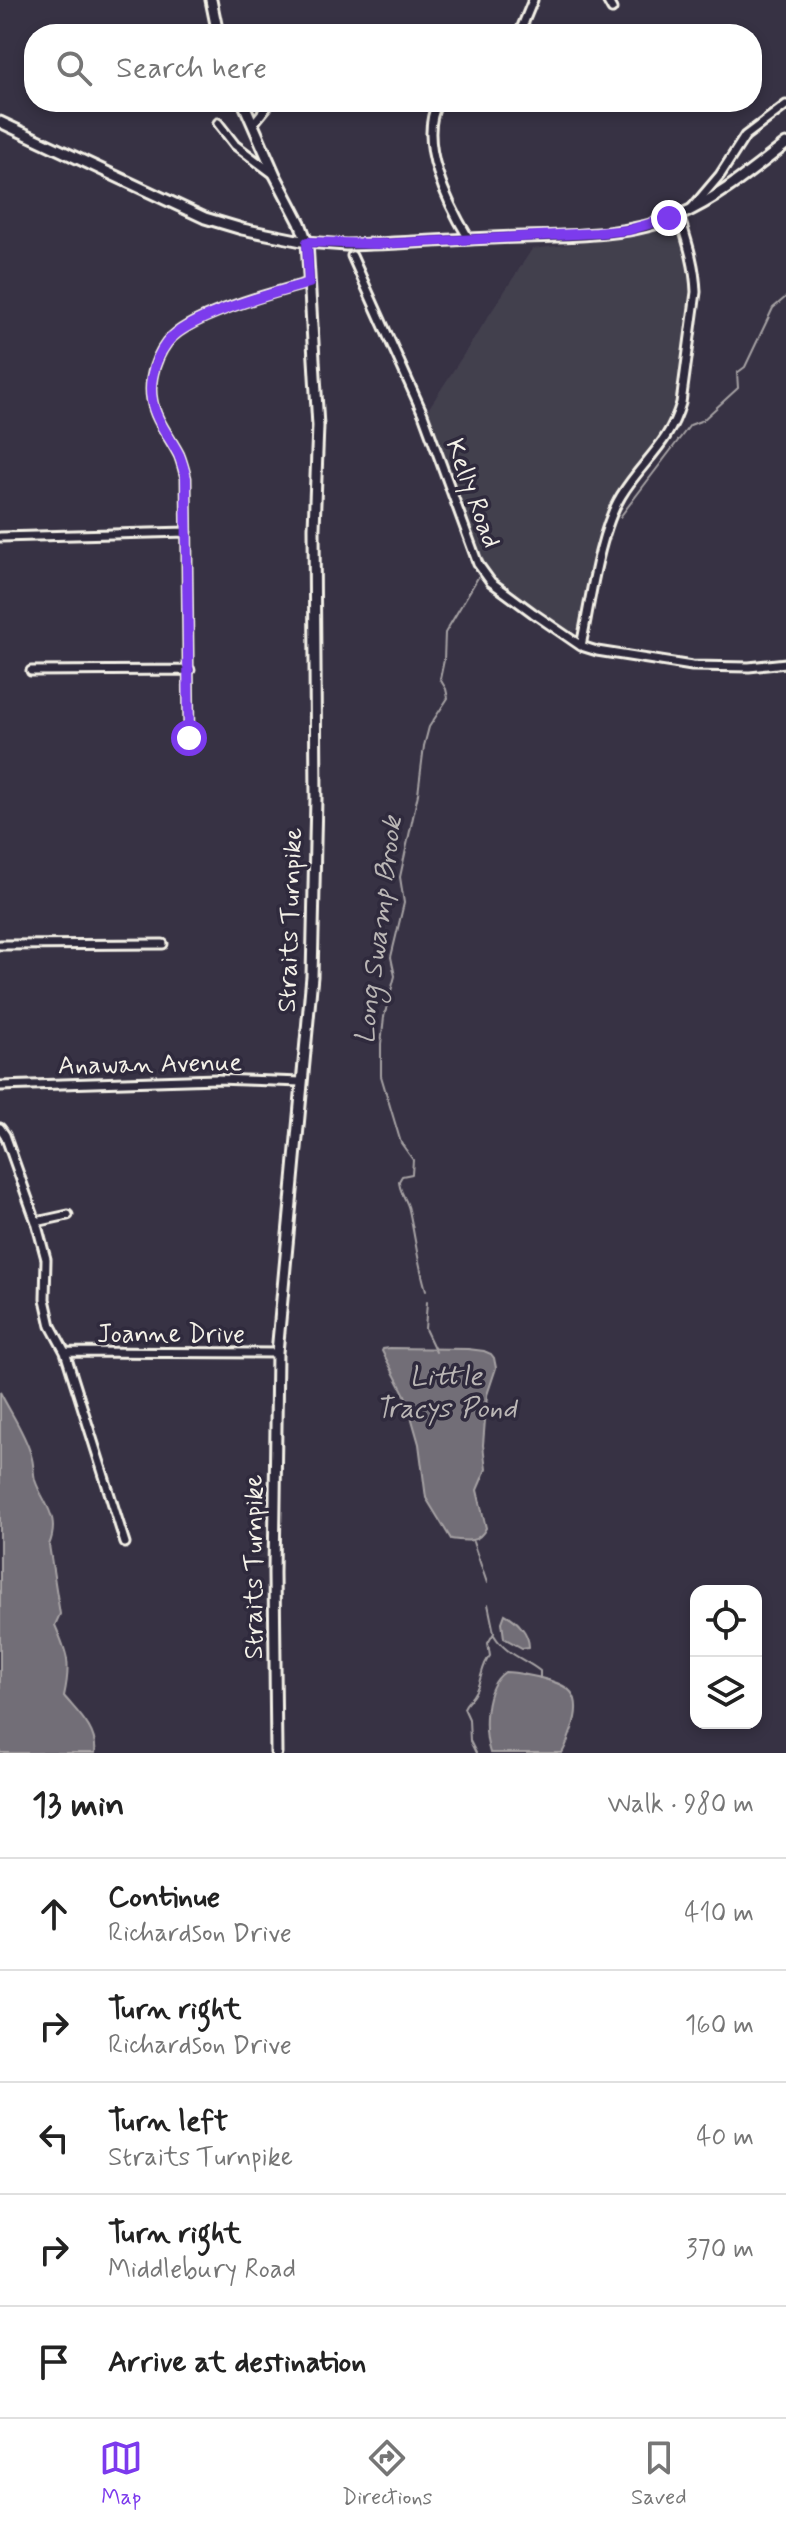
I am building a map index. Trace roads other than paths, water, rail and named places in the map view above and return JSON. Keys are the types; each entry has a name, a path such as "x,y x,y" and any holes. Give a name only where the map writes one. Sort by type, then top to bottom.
{"main road":[{"path":"211,0 216,24"},
{"name":"Straits Turnpike","path":"248,112 307,242 318,426 314,528 316,798 312,976 277,1353 274,1560 276,1753"},
{"path":"0,122 205,218 307,242 378,244 608,232 640,227 692,208 734,184 786,144"}],"street":[{"path":"523,24 533,0"},
{"path":"607,0 612,9"},
{"path":"692,208 720,175 745,136 786,105"},
{"path":"253,124 263,112"},
{"path":"434,112 432,148 450,207 469,239"},
{"path":"218,123 235,145 275,175"},
{"path":"581,646 611,515 622,493 663,443 681,403 696,292 693,260 679,215"},
{"name":"Kelly Road","path":"352,256 423,414 478,564 491,582 581,646 611,654 692,666 749,667 786,663"},
{"path":"189,738 186,478 180,457 159,421 151,397 153,374 160,353 173,337 198,322 257,297 309,283"},
{"path":"0,537 187,532"},
{"path":"31,671 190,670"},
{"path":"0,945 163,944"},
{"name":"Anawan Avenue","path":"0,1086 217,1079 302,1082"},
{"path":"0,1128 36,1222 46,1259 45,1299 51,1326 65,1352 125,1543"},
{"path":"36,1222 68,1215"},
{"name":"Joanne Drive","path":"65,1352 277,1353"}],"water":[{"name":"Little Tracys Pond","path":"390,1348 468,1349 484,1351 494,1358 496,1368 487,1395 483,1445 486,1469 477,1490 486,1528 475,1539 451,1539 426,1498 419,1444 405,1395 382,1351"},
{"path":"0,1392 25,1439 35,1480 52,1518 49,1545 60,1614 55,1625 68,1667 64,1696 90,1729 95,1753 0,1753"},
{"path":"505,1614 522,1628 529,1647 522,1648 504,1638 502,1622"},
{"path":"505,1672 558,1683 571,1692 575,1699 575,1717 562,1753 490,1753 486,1733 489,1698 492,1688"}],"waterway":[{"name":"Long Swamp Brook","path":"620,517 690,425 703,420 738,388 737,373 745,367 773,308 786,297"},
{"name":"Long Swamp Brook","path":"426,1290 409,1210 399,1185 402,1176 412,1174 413,1160 401,1143 381,1076 381,1044 384,1017 395,976 391,957 404,903 400,877 418,794 424,746 429,727 448,698 440,679 445,633 480,574"},
{"name":"Long Swamp Brook","path":"427,1302 425,1329 436,1352"},
{"name":"Long Swamp Brook","path":"473,1542 487,1583"},
{"name":"Long Swamp Brook","path":"476,1753 470,1741 469,1719 464,1708 474,1694 490,1656 488,1643 494,1633 488,1604"},
{"path":"494,1635 510,1652 540,1671 540,1678"}]}
